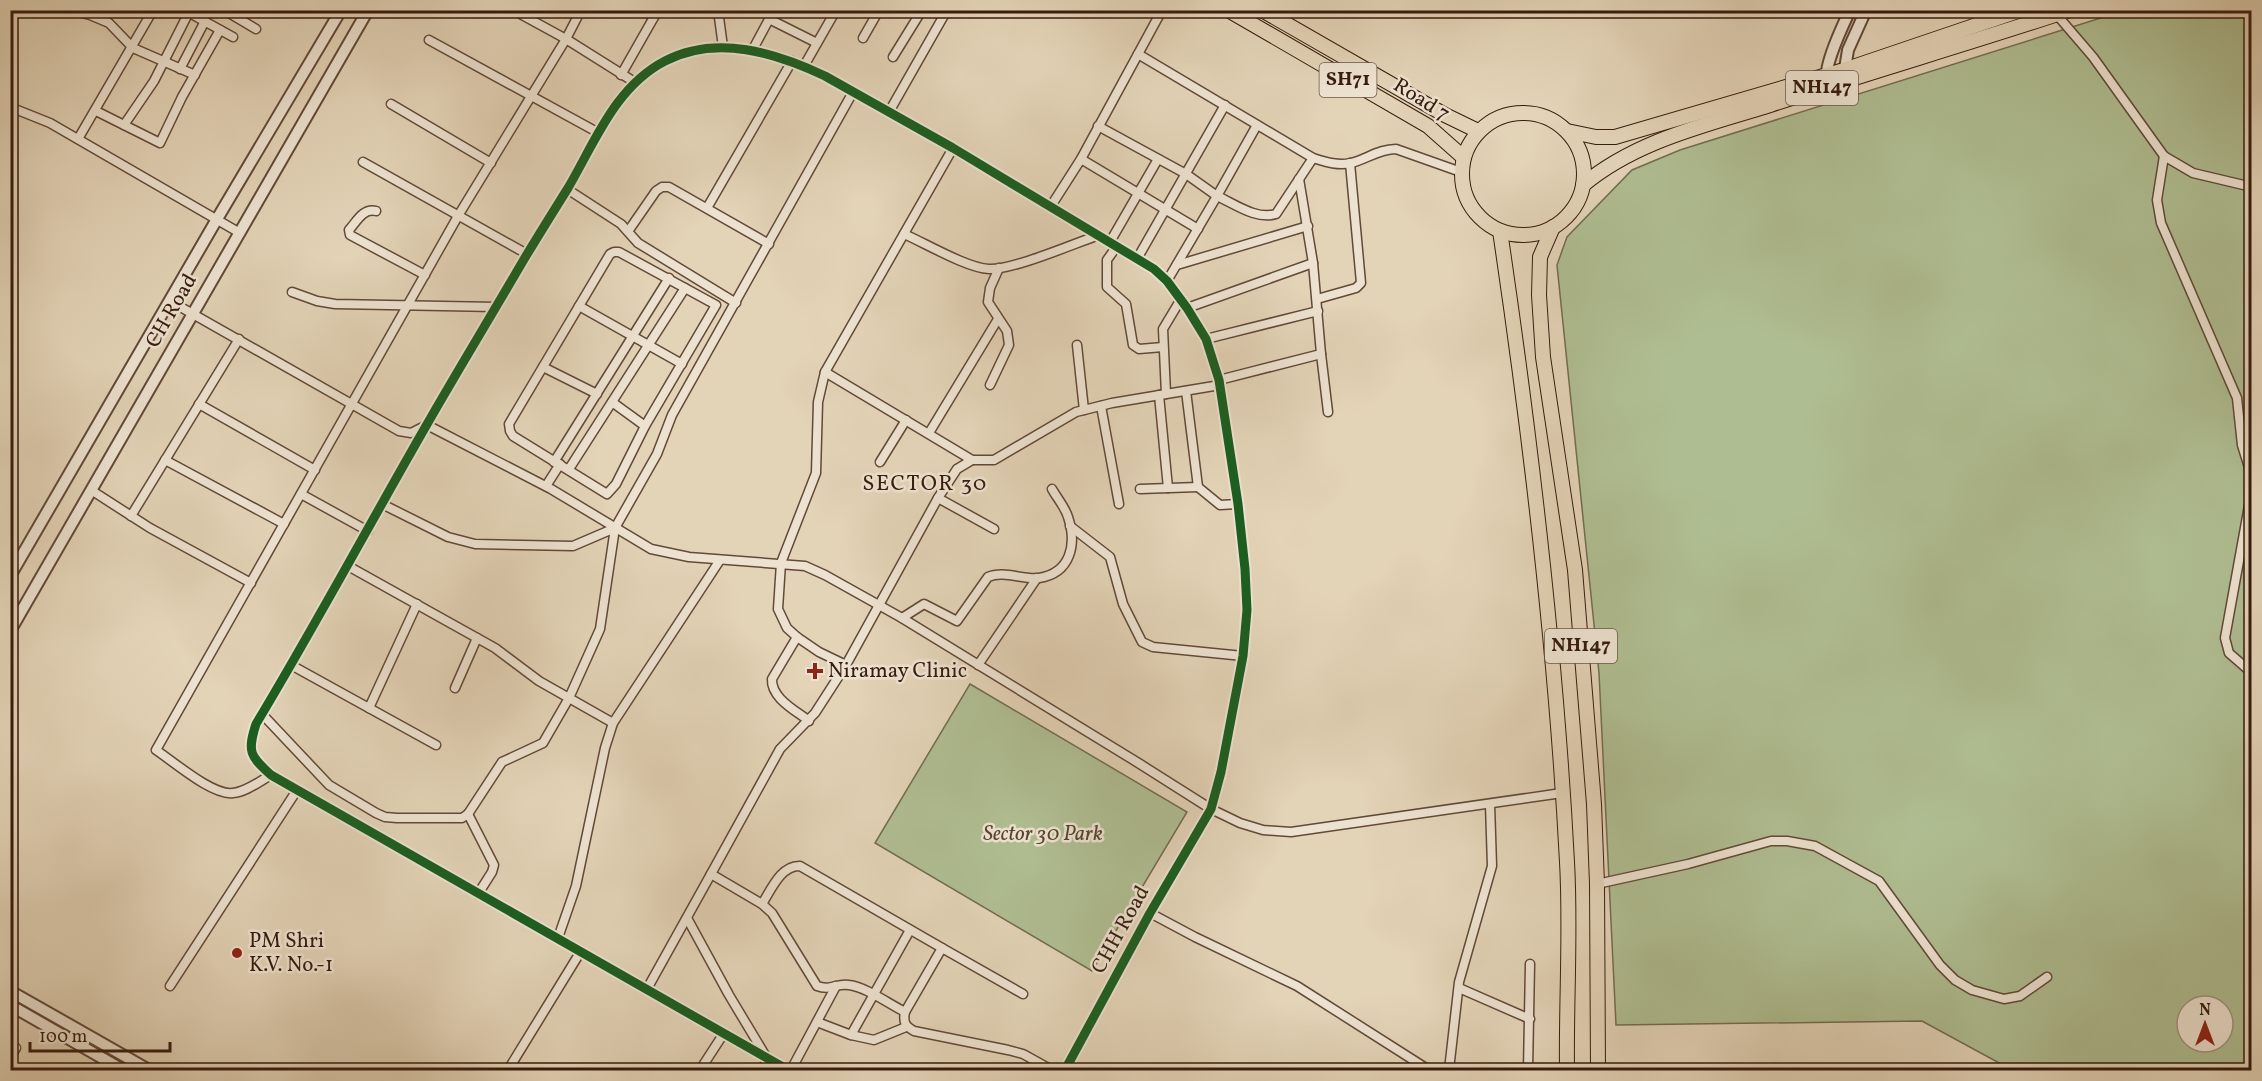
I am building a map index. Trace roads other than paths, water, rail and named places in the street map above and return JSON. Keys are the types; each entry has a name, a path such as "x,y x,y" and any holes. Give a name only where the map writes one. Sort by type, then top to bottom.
{"main road":[{"name":"Road 7","path":"1228,10 1428,126 1463,157"},
{"name":"Road 7","path":"1262,10 1445,115 1478,131"},
{"name":"NH147","path":"1844,75 2021,10"},
{"name":"NH147","path":"1567,131 1596,136 1615,136 1827,80 2063,13"},
{"name":"NH147","path":"1583,185 1600,170 1662,140 1827,80"},
{"name":"NH147","path":"1525,113 1543,116 1567,131 1581,154 1584,169 1583,185 1575,207 1553,227 1531,235 1517,235 1500,231 1480,218 1471,207 1464,192 1461,172 1463,157 1478,131 1492,121 1507,114 1525,113"},
{"name":"NH147","path":"1553,227 1540,256 1538,272 1540,316 1543,357 1575,570 1594,804 1597,884 1598,1071"},
{"name":"NH147","path":"1500,231 1532,467 1551,644 1567,864 1567,1071"}],"street":[{"path":"71,10 109,23 133,48 195,75"},
{"path":"78,139 133,48 153,10"},
{"path":"224,10 256,29"},
{"name":"CH Road","path":"10,576 341,10"},
{"name":"CH Road","path":"10,631 368,10"},
{"path":"513,10 566,39 636,83"},
{"path":"271,774 241,791 232,794 219,792 156,750 458,216 566,39 581,10"},
{"path":"621,75 656,14 642,10"},
{"path":"718,10 723,47"},
{"path":"804,66 836,10"},
{"path":"863,38 879,10"},
{"path":"893,57 922,10"},
{"path":"1051,206 1081,159 1162,10"},
{"path":"1827,80 1850,10"},
{"path":"1844,75 1848,51 1866,10"},
{"path":"124,124 154,81 187,11 232,37"},
{"path":"889,112 945,11"},
{"path":"2063,13 2164,156 2193,173 2252,187"},
{"path":"752,51 771,15 817,43"},
{"path":"180,69 205,21"},
{"path":"96,111 160,143 220,30"},
{"path":"429,40 597,132"},
{"name":"CHH Road","path":"789,1071 297,790 271,774 253,759 250,741 256,724 427,424 567,189 597,132 615,106 636,83 664,62 695,50 723,47 792,60 804,66 953,148 1114,244 1154,269 1167,281 1206,339 1219,382 1238,504 1247,610 1243,656 1221,772 1211,809 1150,913 1065,1071"},
{"path":"1138,54 1313,158 1331,163 1350,163 1386,149 1396,149 1461,172"},
{"path":"707,208 792,60"},
{"path":"262,714 329,785 385,817 454,818 468,814 502,762 543,743 569,698 600,629 615,528 657,454 672,415 853,92"},
{"path":"391,104 491,163"},
{"path":"1137,259 1225,105"},
{"path":"10,108 50,123 240,233"},
{"path":"1167,281 1257,125"},
{"path":"1098,126 1186,174 1217,196 1256,214 1267,216 1276,214 1313,158"},
{"path":"846,665 819,652 787,628 778,609 781,563 816,473 818,402 825,372 953,148"},
{"path":"2164,156 2157,200 2161,223 2237,398 2242,445 2252,477"},
{"path":"1081,159 1198,229"},
{"path":"1158,159 1138,193 1107,260 1107,287 1126,304 1133,345 1139,349 1163,347"},
{"path":"363,162 527,254"},
{"path":"1317,299 1356,288 1361,283 1350,163"},
{"path":"1299,179 1313,263 1328,412"},
{"path":"629,231 656,191 662,187 669,187 769,244"},
{"path":"567,189 629,231 638,243 736,303"},
{"path":"376,211 364,212 349,230 350,235 425,275"},
{"path":"1177,265 1308,226"},
{"path":"904,234 974,266 987,269 999,268 1099,235"},
{"path":"619,252 673,280 716,305 645,426 616,484 607,494 513,436 509,424 610,254 619,252"},
{"path":"1187,308 1313,263"},
{"path":"990,385 1009,345 1007,331 988,302 988,296 999,268"},
{"path":"546,486 557,463 632,336 673,280 684,272"},
{"path":"569,469 685,288"},
{"path":"292,292 317,301 335,304 496,307"},
{"path":"1168,488 1163,347 1165,323 1180,299"},
{"path":"170,301 194,312 399,431 411,433 427,424 546,486 651,549 720,560 805,566 879,604 1211,809 1240,823 1263,830 1291,832 1562,793"},
{"path":"579,306 682,364"},
{"path":"1206,339 1318,310"},
{"path":"929,433 998,319"},
{"path":"131,516 239,339"},
{"path":"1077,345 1084,410"},
{"path":"647,989 780,749 822,705 938,498 957,469 972,460 994,460 1076,412 1186,391 1321,354"},
{"path":"543,367 597,394"},
{"path":"825,372 972,460"},
{"path":"1186,391 1198,487"},
{"path":"612,402 645,426"},
{"path":"199,404 315,470"},
{"path":"1101,406 1119,504"},
{"path":"880,462 906,420"},
{"path":"165,460 284,524"},
{"path":"1140,489 1198,487 1221,505 1238,504"},
{"path":"902,618 924,604 957,621 962,618 988,577 1000,574 1037,578 1056,572 1065,564 1071,547 1070,526 1065,510 1052,489"},
{"path":"2252,489 2225,638 2229,653 2252,673"},
{"path":"91,490 131,516 251,583"},
{"path":"301,494 368,531"},
{"path":"938,498 994,529"},
{"path":"382,504 448,537 475,544 573,546 615,528"},
{"path":"1070,526 1110,557 1120,597 1142,642 1153,647 1243,656"},
{"path":"558,939 576,886 605,748 613,723 720,560"},
{"path":"348,566 495,648 539,681 613,723"},
{"path":"978,665 1037,578"},
{"path":"369,708 417,604"},
{"path":"797,637 772,679 772,687 775,694 809,721"},
{"path":"455,687 477,638"},
{"path":"291,665 436,745"},
{"path":"170,986 297,790"},
{"path":"1449,1071 1459,988 1492,866 1490,804"},
{"path":"468,814 494,865 478,894"},
{"path":"1597,884 1688,864 1771,841 1787,841 1815,846 1880,881 1940,965 1955,980 1972,990 2004,999 2020,996 2048,977"},
{"path":"762,904 784,871 791,866 800,866 1023,994"},
{"path":"711,874 762,904 772,914 817,986 825,989 846,984 856,986 905,1012"},
{"path":"1150,913 1297,986 1429,1071"},
{"path":"687,918 768,1060 761,1071"},
{"path":"851,1035 910,930"},
{"path":"942,948 905,1012 903,1020 906,1027 914,1031 1023,1054 1052,1071"},
{"path":"508,1071 581,951"},
{"path":"1528,1071 1530,964"},
{"path":"789,1071 836,986"},
{"path":"1459,988 1530,1019"},
{"path":"10,991 149,1071"},
{"path":"10,1005 123,1071"},
{"path":"817,1022 851,1035 874,1040 906,1027"},
{"path":"700,1071 724,1033"},
{"path":"10,1058 16,1048"}],"place":[{"name":"Niramay Clinic","path":"815,671"},
{"name":"PM Shri K.V. No.-1","path":"237,953"}],"district":[{"name":"SECTOR 30","path":"925,484"}],"park label":[{"name":"Sector 30 Park","path":"1043,834"}]}
